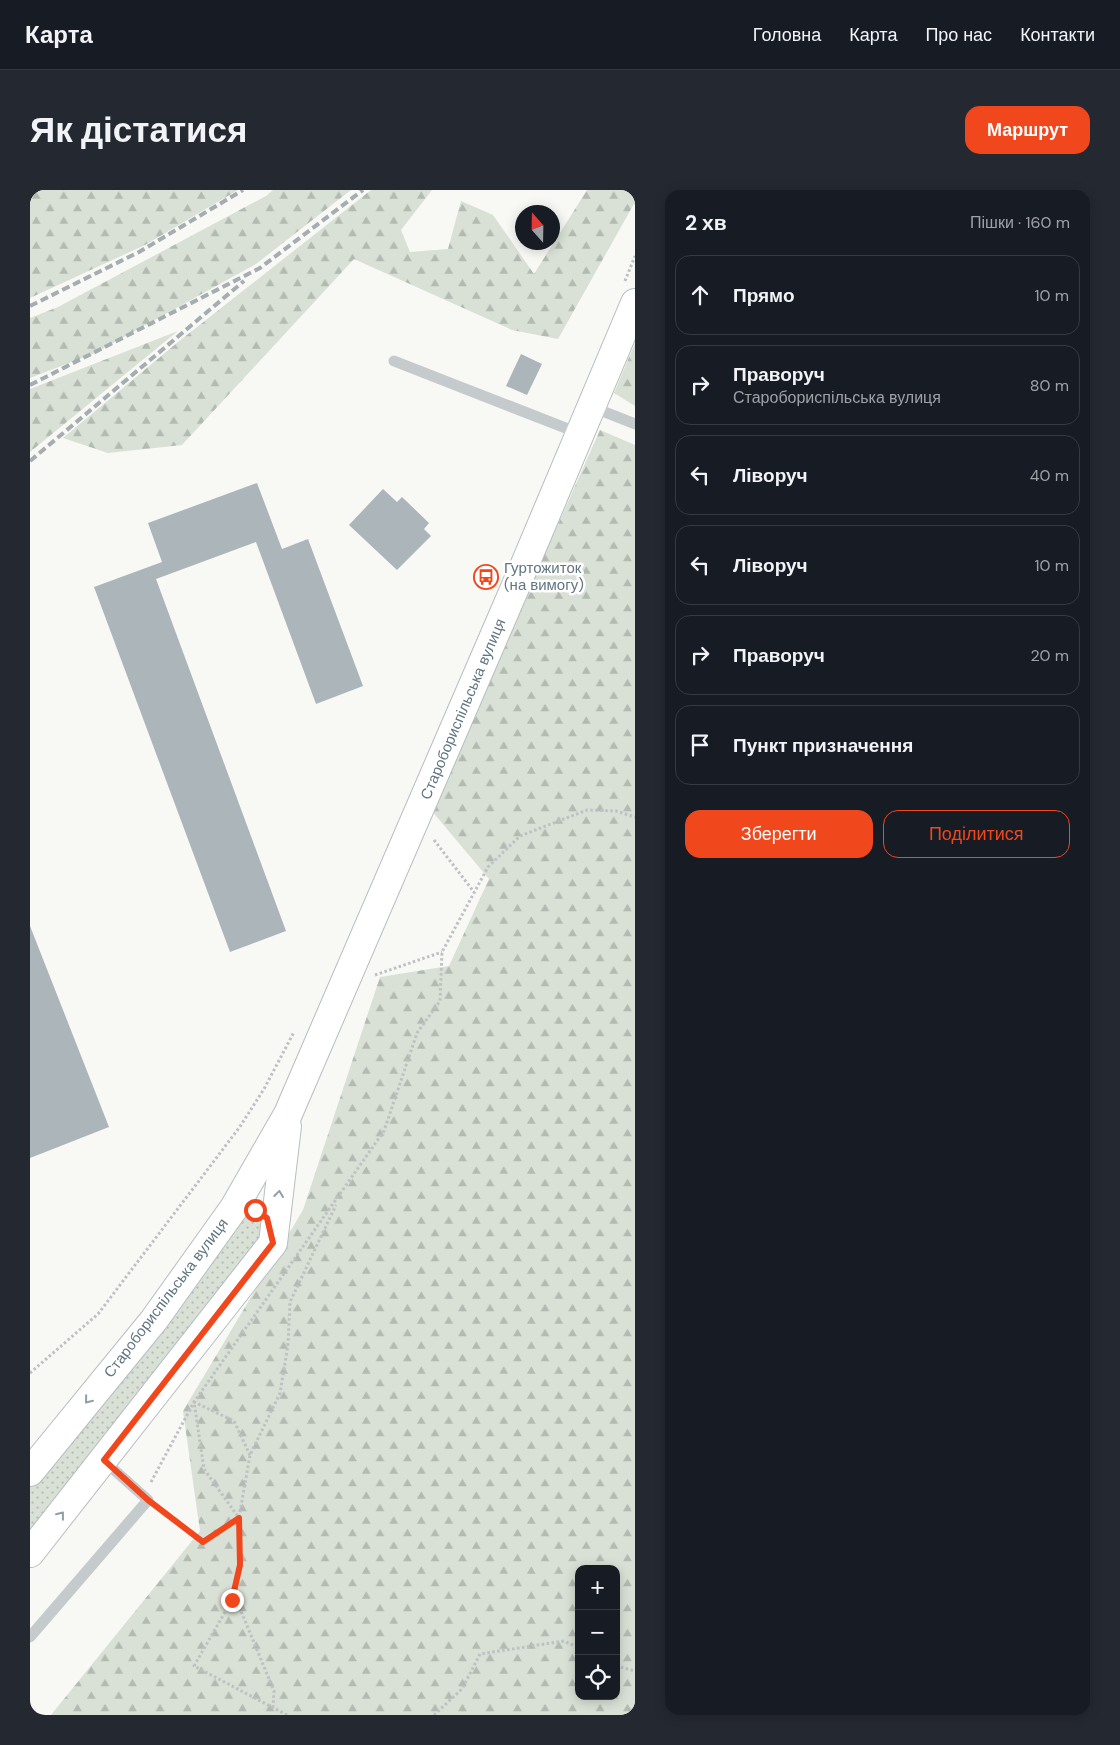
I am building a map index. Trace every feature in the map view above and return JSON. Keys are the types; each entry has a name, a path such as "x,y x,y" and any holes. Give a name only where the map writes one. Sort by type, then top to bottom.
{"main road":[{"name":"Старобориспільська вулиця","path":"30,1472 154,1320 234,1208 288,1114 581,434 592,407 629,293"},
{"name":"Старобориспільська вулиця","path":"273,1243 288,1114"},
{"path":"30,1553 273,1243 267,1218 255,1210 234,1208"}],"lane":[{"path":"394,361 581,434"},
{"path":"592,407 635,424"},
{"path":"30,1637 146,1498 104,1460"}],"path":[{"path":"629,293 635,256"},
{"path":"239,1518 203,1542 146,1498 194,1402 341,1196 384,1131 417,1032 440,1001 442,952 488,867 520,836 587,810 616,811 635,817"},
{"path":"416,818 474,892"},
{"path":"343,986 442,952"},
{"path":"30,1373 98,1314 239,1128 264,1089 296,1029"},
{"path":"288,1715 194,1666 232,1600 240,1565 239,1518 250,1456 280,1393 288,1345 290,1302 341,1196"},
{"path":"194,1402 234,1421 250,1456"},
{"path":"194,1402 204,1469 239,1518"},
{"path":"232,1600 241,1611 274,1691 273,1707"},
{"path":"434,1715 462,1689 480,1654 564,1641 575,1646"},
{"path":"620,1667 635,1671"}],"green space":[{"path":"30,190 238,190 145,245 30,298"},
{"path":"273,190 351,190 256,264 95,353 30,378 30,318 58,307 266,196"},
{"path":"371,190 432,190 401,230 410,252 448,249 461,201 493,215 515,247 515,250 517,250 534,274 549,250 560,250 560,233 587,190 635,190 635,202 558,339 512,330 354,259 182,445 108,453 63,438 178,342"},
{"path":"178,331 30,452 30,389"},
{"path":"635,343 635,406 614,393"},
{"path":"600,430 635,445 635,1715 51,1715 200,1531 183,1411 303,1210 380,977 449,966 489,879 431,810"},
{"path":"234,1208 255,1210 267,1218 273,1243 30,1553 30,1472"}],"building":[{"path":"521,354 542,364 527,395 506,386"},
{"path":"257,483 282,549 308,539 363,686 316,704 256,542 156,579 286,931 230,952 94,587 162,562 148,523"},
{"path":"383,489 397,502 402,497 429,523 424,529 431,536 397,570 349,525"},
{"path":"30,926 109,1127 30,1158"}],"railway":[{"path":"30,306 139,252 243,190"},
{"path":"30,385 260,268 363,190"},
{"path":"30,461 244,281"}],"place":[{"name":"Гуртожиток (на вимогу)","path":"486,577"}],"route":[{"path":"232,1600 240,1565 239,1518 203,1542 148,1500 104,1460 273,1243 267,1218 255,1210"}]}
